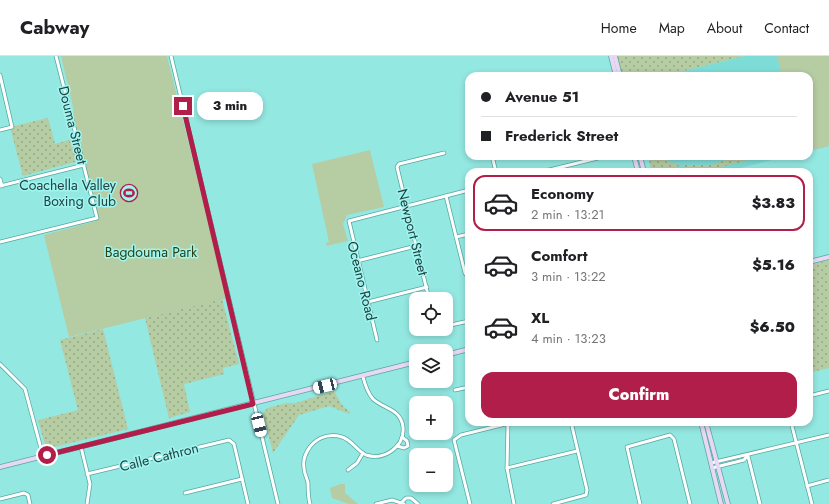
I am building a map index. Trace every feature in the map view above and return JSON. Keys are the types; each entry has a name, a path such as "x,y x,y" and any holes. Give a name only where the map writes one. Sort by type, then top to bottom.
{"street":[{"name":"Douma Street","path":"0,242 97,218 56,56"},
{"path":"171,56 278,504"},
{"path":"611,56 615,72"},
{"path":"615,56 619,72"},
{"path":"0,75 12,127 0,130"},
{"name":"Newport Street","path":"428,292 397,166 444,153"},
{"path":"558,168 590,160"},
{"path":"0,179 1,186 84,165"},
{"path":"406,206 465,191"},
{"path":"446,196 465,267"},
{"name":"Oceano Road","path":"377,340 348,221 406,206"},
{"path":"456,237 465,235"},
{"path":"358,261 416,246"},
{"path":"813,261 829,257"},
{"path":"368,302 427,287"},
{"path":"453,324 465,322"},
{"path":"453,353 465,350"},
{"path":"0,364 25,389 43,456"},
{"path":"0,467 363,377 409,364"},
{"path":"310,504 304,467 305,455 313,444 324,437 338,436 348,439 363,453 380,456 388,453 398,446 402,437 403,426 400,418 392,409 372,398 366,390 363,377"},
{"path":"455,390 465,388"},
{"path":"813,395 829,391"},
{"path":"470,504 454,440 461,435 496,426"},
{"path":"508,426 508,468 514,504"},
{"path":"553,504 586,495 572,426"},
{"path":"702,426 721,504"},
{"path":"707,426 728,504"},
{"path":"792,426 812,504"},
{"path":"640,504 627,447 672,435 690,504"},
{"path":"712,466 717,462 743,455 747,456 829,435"},
{"path":"398,446 404,448 408,446 407,441 402,437"},
{"name":"Calle Cathron","path":"87,474 231,440 242,479"},
{"path":"81,447 90,492 87,504"},
{"path":"508,468 577,451"},
{"path":"348,470 357,463 363,453"},
{"path":"712,466 718,467 744,460 747,456"},
{"path":"747,456 760,504"},
{"path":"185,493 242,479 248,504"},
{"path":"807,486 829,480"},
{"path":"0,499 26,494 30,504"},
{"path":"376,504 386,500 403,503 406,498 411,498 418,504"}],"shaded area":[{"path":"744,56 829,56 829,146 813,150 813,72 679,72"},
{"path":"649,160 772,160 741,168 651,168"}],"green space":[{"name":"Bagdouma Park","path":"61,56 167,56 227,298 69,337 44,235 96,221 70,113 74,111"},
{"path":"616,56 744,56 679,72 621,72"},
{"path":"777,56 829,56 829,146 813,150 813,72 781,72"},
{"path":"48,118 55,144 72,139 77,159 75,162 23,176 10,127"},
{"path":"370,150 384,207 347,215 343,224 348,241 326,246 326,243 329,242 312,164"},
{"path":"649,160 667,160 681,165 675,168 651,168"},
{"path":"725,160 749,160 718,168 683,168 683,165 711,165"},
{"path":"829,260 829,368 813,372 813,264"},
{"path":"222,299 239,364 223,368 224,374 184,384 190,412 169,418 145,318"},
{"path":"103,329 128,429 50,448 45,445 38,420 78,410 60,340"},
{"path":"334,391 342,405 350,412 349,414 329,406 299,415 273,453 263,414 267,408 287,403 296,403"},
{"path":"340,484 345,484 345,493 358,504 349,504 332,498 330,488"}],"place":[{"name":"Coachella Valley Boxing Club","path":"129,193"}],"route":[{"path":"47,455 253,404 183,106"}]}
